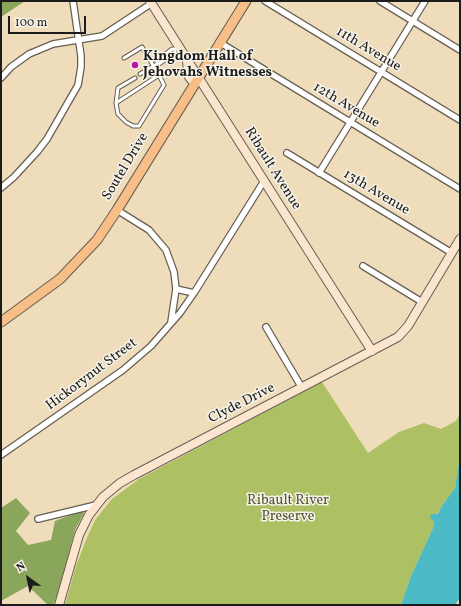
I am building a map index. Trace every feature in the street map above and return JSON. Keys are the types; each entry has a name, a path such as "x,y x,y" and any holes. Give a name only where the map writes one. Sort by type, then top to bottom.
{"main road":[{"name":"Soutel Drive","path":"1,322 42,294 72,268 96,240 117,210 219,42 246,1"}],"street":[{"path":"1,188 37,152 75,92 81,67 80,40 73,1"},
{"name":"11th Avenue","path":"264,1 460,120"},
{"path":"380,1 460,50"},
{"path":"320,173 425,1"},
{"path":"1,78 18,61 34,51 53,44 102,36 151,2"},
{"name":"Ribault Avenue","path":"151,2 177,48 186,57 196,80 264,181 372,351"},
{"name":"12th Avenue","path":"219,42 460,189"},
{"name":"13th Avenue","path":"287,154 452,253"},
{"name":"Hickorynut Street","path":"1,455 124,370 151,346 194,293 264,181"},
{"path":"117,210 139,222 157,239 171,261 176,289 171,322"},
{"name":"Clyde Drive","path":"60,605 79,535 96,504 111,489 134,475 391,342 403,332 460,239"},
{"path":"363,266 422,302"},
{"path":"176,289 194,293"},
{"path":"266,327 302,388"},
{"path":"38,519 96,504"}],"lane":[{"path":"124,58 142,47 155,65 164,85 139,126 133,126 126,122 118,114 116,103 118,88 135,78"},
{"path":"140,74 155,65 157,61 172,49 177,48"},
{"path":"116,103 159,74"}],"green space":[{"path":"1,1 25,1 1,17"},
{"name":"Ribault River Preserve","path":"322,382 368,453 399,432 424,423 441,429 456,421 460,413 460,457 455,488 441,507 434,521 433,528 411,576 401,605 65,605 76,566 86,540 95,520 112,499 139,479"},
{"path":"16,498 30,513 16,531 28,545 51,540 55,521 82,511 84,513 75,530 58,594 53,605 48,605 28,586 1,601 1,508"}],"water":[{"path":"460,457 460,598 455,605 401,605 411,576 433,528 434,521 430,518 431,514 438,514 441,507 455,488"}],"place":[{"name":"Kingdom Hall of Jehovahs Witnesses","path":"135,65"}]}
